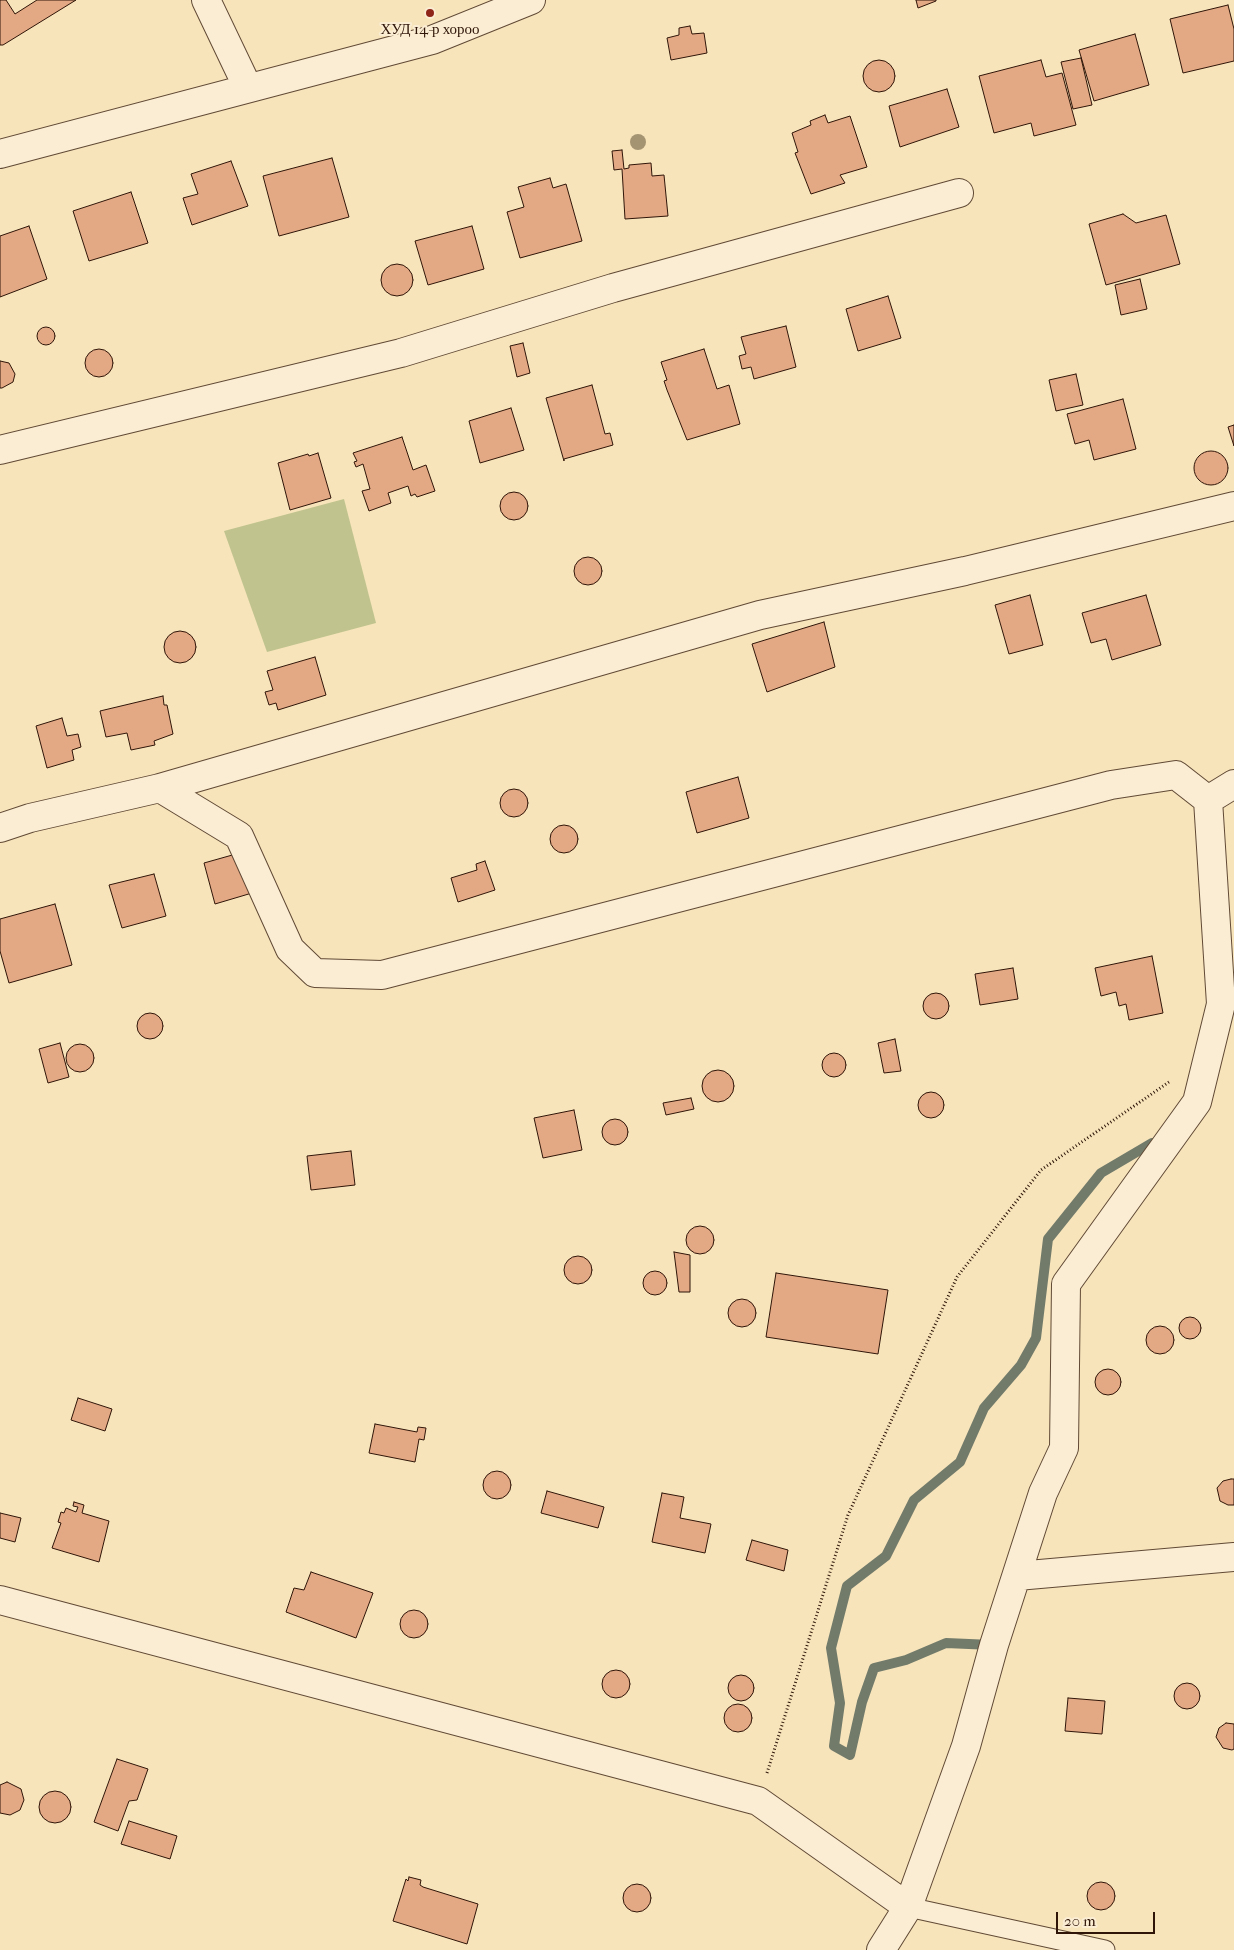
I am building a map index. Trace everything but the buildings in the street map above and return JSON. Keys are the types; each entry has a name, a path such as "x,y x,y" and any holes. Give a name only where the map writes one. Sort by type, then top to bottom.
{"street":[{"path":"206,0 248,88"},
{"path":"0,154 432,40 531,0"},
{"path":"0,450 401,353 613,288 959,193"},
{"path":"0,828 30,818 160,788 760,615 965,572 1234,506"},
{"path":"160,788 239,836 290,949 314,973 382,975 1111,785 1176,775 1208,800 1221,1004 1197,1102 1066,1284 1064,1448 1043,1493 1016,1576 966,1746 908,1907 881,1950"},
{"path":"1208,800 1234,784"},
{"path":"1016,1576 1234,1557"},
{"path":"0,1600 758,1801 908,1907"}],"lane":[{"path":"908,1907 1105,1950"}],"path":[{"path":"758,1801 848,1515 957,1277 1041,1170 1207,1056"}],"green space":[{"path":"344,499 376,623 267,652 224,531"}],"waterway":[{"path":"992,1645 946,1643 906,1660 874,1668 862,1702 850,1755 834,1746 840,1703 831,1648 847,1586 886,1556 914,1500 960,1462 984,1408 1021,1365 1036,1338 1048,1239 1101,1173 1152,1143"}],"place":[{"name":"ХУД 14-р хороо","path":"430,13"}]}
